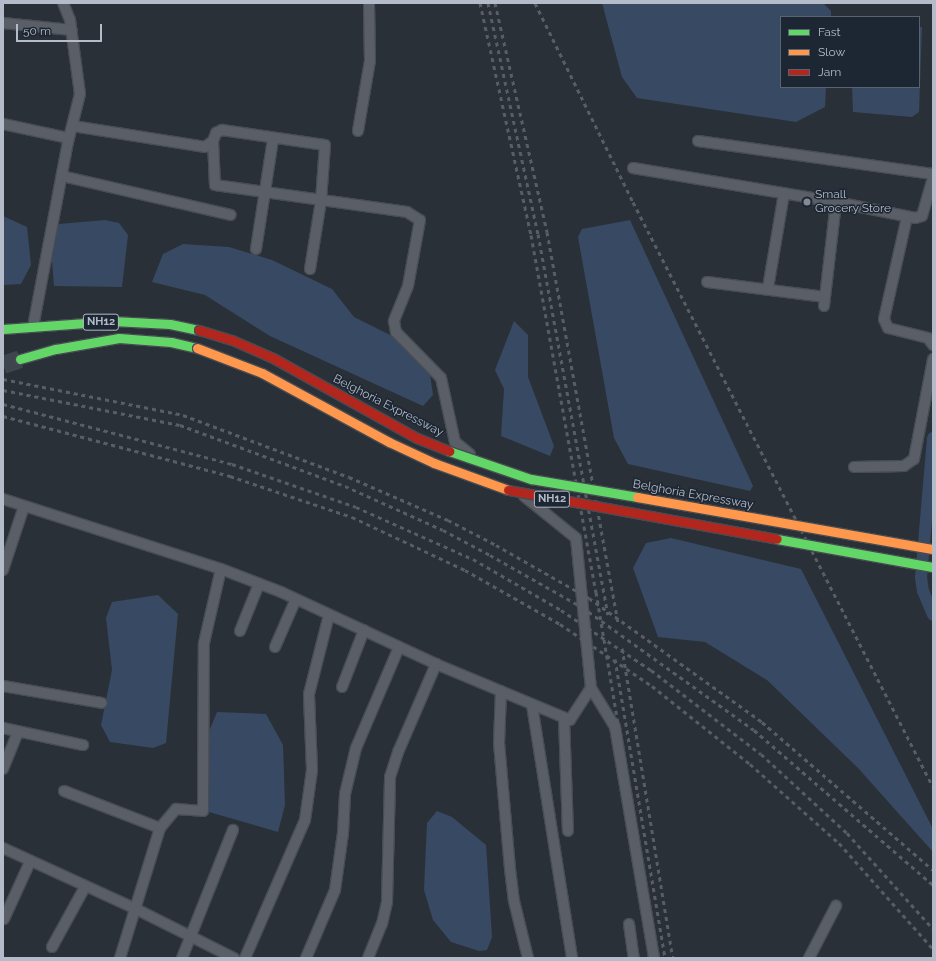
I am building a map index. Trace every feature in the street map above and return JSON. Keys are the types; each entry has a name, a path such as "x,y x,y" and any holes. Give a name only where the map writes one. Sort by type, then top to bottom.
{"highway":[{"name":"Belghoria Expressway","path":"3,329 113,321 170,324 199,330 232,340 273,358 417,438 477,462 531,479 933,549"},
{"name":"NH12","path":"20,359 56,349 119,338 171,342 197,348 262,373 389,442 434,463 508,490 933,567"}],"street":[{"path":"33,327 68,138 73,126 80,94 72,30 63,3"},
{"path":"358,131 370,61 369,3"},
{"path":"3,23 72,30"},
{"path":"3,124 68,138"},
{"path":"73,126 205,147 213,142"},
{"path":"310,269 321,201 325,145 273,139 222,130 216,133 213,142 215,185 321,201 407,212 420,220 408,286 394,321 396,332 441,378 455,442 576,538 591,688 615,727 654,958"},
{"path":"256,249 273,139"},
{"path":"698,141 933,174"},
{"path":"633,168 836,202 907,217 924,212 933,178"},
{"path":"62,176 231,215"},
{"path":"768,288 784,193"},
{"path":"706,282 768,288 824,301 836,202"},
{"path":"907,217 884,319 888,328 928,338 933,345"},
{"path":"854,467 904,466 914,459 933,359"},
{"path":"3,499 221,569 296,599 436,664 570,720 591,688"},
{"path":"3,570 24,506"},
{"path":"120,958 134,908 160,828 176,808 203,811 204,643 221,569"},
{"path":"240,631 259,584"},
{"path":"275,647 296,599"},
{"path":"245,958 305,820 312,770 309,694 329,615"},
{"path":"342,687 364,630"},
{"path":"306,958 335,890 343,833 345,794 356,748 399,647"},
{"path":"368,958 382,924 387,902 390,777 399,750 436,664"},
{"path":"3,686 102,703"},
{"path":"501,691 499,743 510,869 514,901 528,958"},
{"path":"532,705 572,958"},
{"path":"564,718 568,830"},
{"path":"3,728 83,745"},
{"path":"3,769 18,732"},
{"path":"64,791 160,828"},
{"path":"182,958 192,938 233,830"},
{"path":"3,848 30,862 134,908 234,958"},
{"path":"4,919 30,862"},
{"path":"52,947 85,887"},
{"path":"809,958 836,906"},
{"path":"629,924 634,958"}],"water":[{"path":"602,3 824,4 831,11 831,16 780,16 780,88 826,88 825,107 796,122 637,98 622,77"},
{"path":"920,27 922,27 920,84"},
{"path":"852,88 920,88 919,112 912,117 853,112"},
{"path":"3,216 27,227 31,265 21,284 3,285"},
{"path":"105,220 119,223 128,235 122,287 54,286 50,237 59,224"},
{"path":"630,220 753,486 750,491 628,464 614,438 578,237 582,229"},
{"path":"183,244 229,247 272,260 332,289 354,317 390,335 429,367 433,395 423,406 270,336 205,295 152,282 163,254"},
{"path":"514,321 528,335 528,377 554,446 550,456 501,436 504,389 495,370"},
{"path":"671,538 801,569 933,829 933,852 858,768 767,680 705,642 658,637 633,568 646,543"},
{"path":"158,595 178,614 166,743 153,748 110,742 101,725 112,670 106,618 112,602"},
{"path":"217,712 266,714 283,745 285,805 278,832 209,812 208,734"},
{"path":"437,811 452,817 486,845 492,937 487,950 479,951 451,942 433,920 424,890 427,823"}],"waterway":[{"path":"933,438 921,577 923,591 933,615"}],"tunnel":[{"path":"3,365 20,359"}],"railway":[{"path":"480,3 531,235 596,592 657,958"},
{"path":"488,3 538,234 608,615"},
{"path":"495,3 547,232 618,622"},
{"path":"535,3 633,202 933,787"},
{"path":"3,379 183,415 349,477 448,520 496,545 589,598 762,722 933,870"},
{"path":"3,390 180,425 345,486 443,530 490,555 582,607 754,730 933,885"},
{"path":"3,404 232,464 356,507 473,559 561,610 651,670 761,754 847,833 933,929"},
{"path":"3,416 230,476 352,517 465,570 560,624 652,686 750,764 839,843 933,949"},
{"path":"622,648 673,958"},
{"path":"615,659 665,958"}],"traffic: fast":[{"path":"3,329 113,321 170,324 199,330"},
{"path":"20,359 56,349 119,338 171,342 197,348"},
{"path":"449,451 531,479 637,497"},
{"path":"777,539 933,567"}],"traffic: slow":[{"path":"197,348 262,373 389,442 434,463 508,490"},
{"path":"637,497 933,549"}],"traffic: jam":[{"path":"199,330 232,340 273,358 417,438 449,451"},
{"path":"508,490 777,539"}],"place":[{"name":"Small Grocery Store","path":"807,202"}]}
